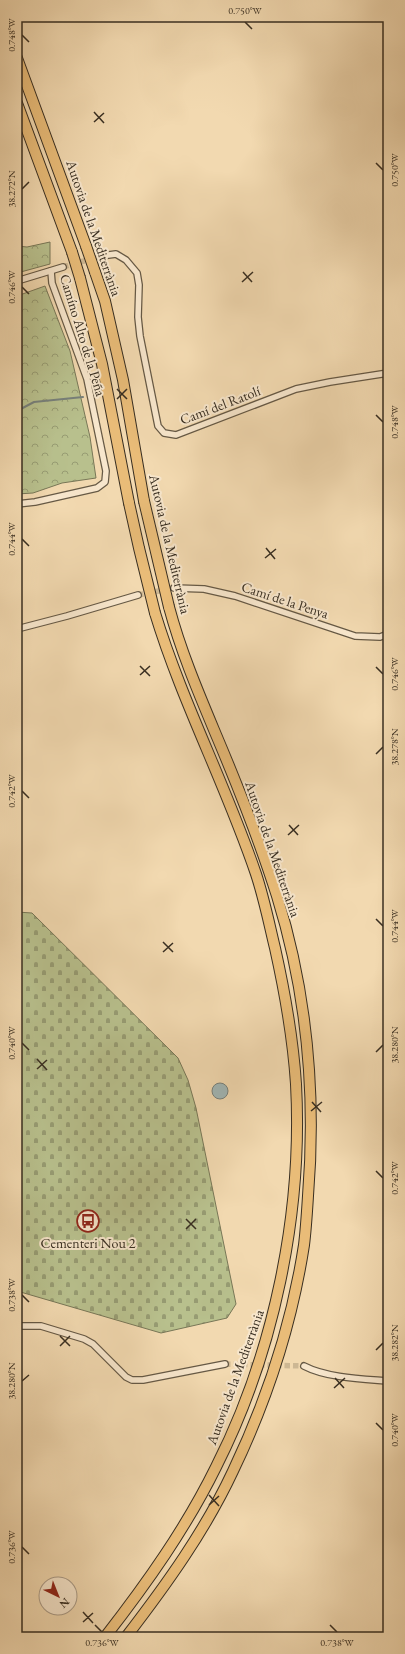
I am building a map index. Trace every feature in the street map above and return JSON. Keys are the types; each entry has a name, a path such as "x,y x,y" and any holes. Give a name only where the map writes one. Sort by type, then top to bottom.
{"highway":[{"name":"Autovia de la Mediterrània","path":"17,58 86,246 104,301 123,380 144,501 174,628 193,679 256,834 284,918 298,980 310,1070 310,1171 304,1244 282,1343 247,1440 232,1473 179,1566 126,1637"},
{"name":"Autovia de la Mediterrània","path":"17,103 72,252 80,278 102,364 138,548 155,613 177,677 256,874 269,922 283,986 290,1029 296,1084 294,1187 284,1260 274,1311 263,1348 237,1420 217,1466 196,1506 158,1567 105,1637"}],"street":[{"name":"Camí del Ratolí","path":"101,256 116,254 126,260 137,273 139,285 138,317 140,336 156,419 158,426 164,433 176,435 296,389 388,373"},
{"path":"17,280 63,267"},
{"name":"Camíno Alto de la Peña","path":"17,504 35,502 97,488 105,482 106,471 87,379 52,282 51,271"},
{"name":"Camí de la Penya","path":"174,588 204,589 235,596 355,636 380,637 388,634"},
{"path":"17,629 138,595"},
{"path":"17,1326 41,1326 84,1339 93,1344 126,1377 132,1380 143,1380 225,1364"},
{"path":"304,1366 311,1370 345,1377 388,1381"}],"green space":[{"path":"50,242 50,264 17,273 17,246 27,247"},
{"path":"45,286 70,351 90,437 96,478 62,483 33,493 17,494 17,296"},
{"path":"17,912 32,913 178,1058 188,1080 196,1108 236,1304 227,1318 161,1333 17,1291"}],"shaded area":[{"path":"220,1083 226,1085 228,1091 226,1097 220,1099 214,1097 212,1091 214,1085"}],"waterway":[{"path":"17,411 34,402 83,397"}],"tunnel":[{"path":"63,267 101,256"},
{"path":"138,595 174,588"},
{"path":"225,1364 304,1366"}],"place":[{"name":"Cementeri Nou 2","path":"88,1221"}]}
